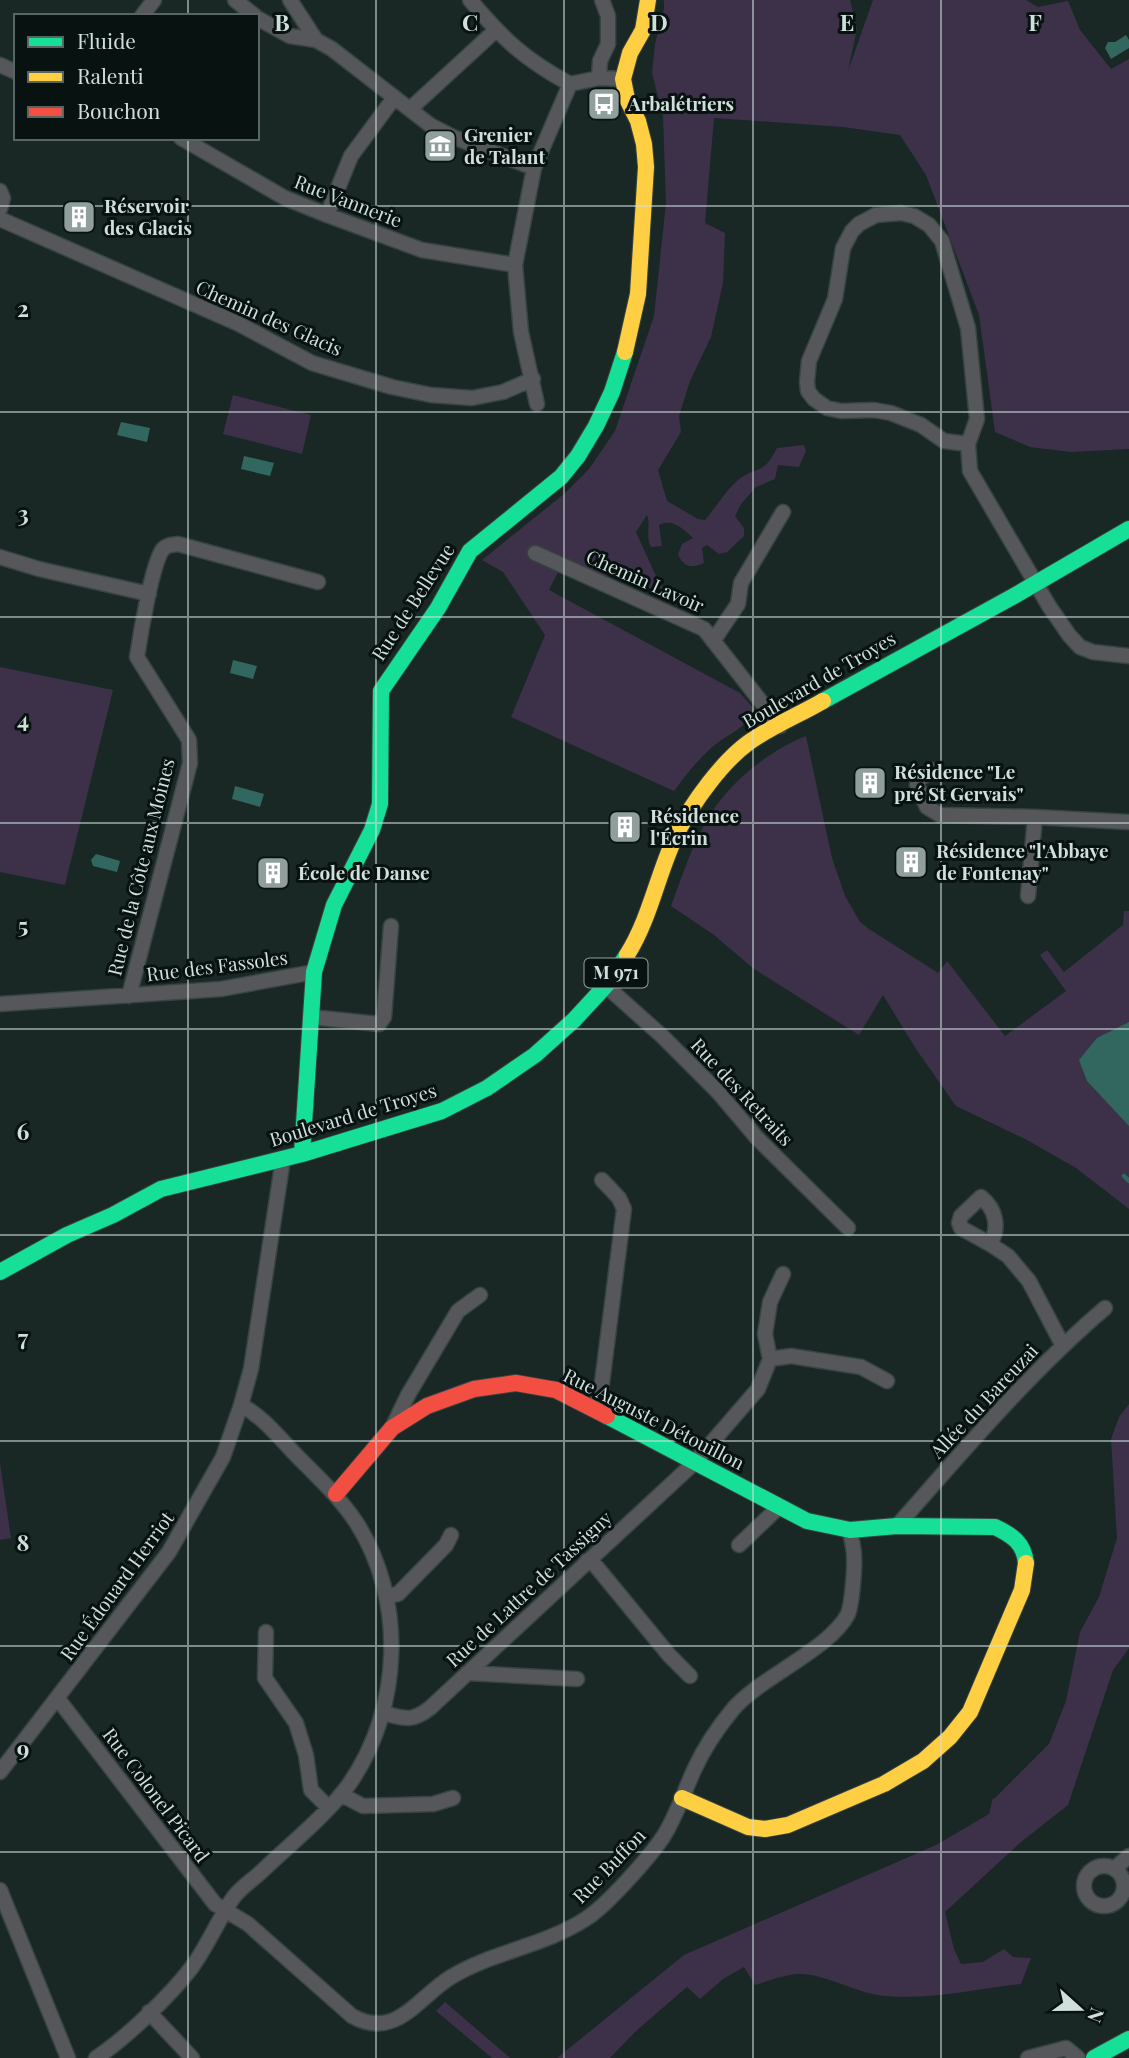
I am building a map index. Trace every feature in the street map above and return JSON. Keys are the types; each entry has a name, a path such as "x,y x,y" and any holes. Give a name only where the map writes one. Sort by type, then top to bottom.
{"street":[{"path":"235,0 252,14"},
{"path":"289,0 316,40"},
{"path":"470,0 496,30 525,57 570,84 599,78 623,79 630,53 643,30 648,0"},
{"path":"599,78 600,61 608,44 608,16 602,0"},
{"path":"259,20 290,36 316,40 332,49 394,98 453,137 534,168"},
{"path":"410,109 496,30"},
{"name":"Rue de Bellevue","path":"302,1154 314,972 334,905 372,830 380,804 381,691 438,608 470,551 561,477 578,456 612,392 629,336 638,294 646,167 641,133 627,99 623,79"},
{"path":"537,404 521,332 515,265 534,168 570,84"},
{"path":"327,215 351,156 394,98"},
{"name":"Rue Vannerie","path":"184,140 285,198 327,215 422,250 515,265"},
{"path":"0,191 3,198 0,209"},
{"path":"968,444 944,441 921,425 891,413 874,410 833,410 814,399 808,391 807,369 835,299 843,248 852,231 876,215 891,212 914,216 929,225 942,241 968,328 977,419 968,444 970,471 1063,627 1080,647 1100,654 1129,656"},
{"name":"Chemin des Glacis","path":"0,219 239,324 312,363 391,387 430,395 472,398 503,392 533,379"},
{"path":"713,641 738,604 741,583 783,512"},
{"name":"Boulevard de Troyes","path":"0,1272 66,1235 161,1189 302,1154 442,1111 488,1087 535,1055 606,986 632,947 678,831 696,802 736,753 748,743 1037,583 1129,528"},
{"name":"Rue de la Côte aux Moines","path":"129,996 190,763 189,740 137,657 149,594 161,551 168,545 178,544 318,582"},
{"name":"Chemin Lavoir","path":"535,553 704,629 780,726"},
{"path":"0,557 39,569 149,594"},
{"path":"935,770 920,778 917,785 927,807 940,815 1129,822"},
{"path":"1028,896 1035,817"},
{"path":"311,1017 379,1024 384,1017 391,926"},
{"name":"Rue des Fassoles","path":"0,1004 221,989 314,972"},
{"name":"Rue des Retraits","path":"606,986 662,1036 718,1092 757,1138 848,1228"},
{"name":"Rue Édouard Herriot","path":"0,1772 169,1552 223,1457 251,1369 283,1159"},
{"path":"594,1409 601,1391 624,1209 619,1198 603,1180"},
{"path":"990,1244 1009,1256 1028,1281 1062,1345"},
{"path":"783,1273 770,1302 765,1334 770,1359 791,1356 861,1367 887,1381"},
{"path":"392,1428 408,1395 458,1311 480,1295"},
{"name":"Allée du Bareuzai","path":"897,1526 994,1416 1062,1345 1105,1308"},
{"name":"Rue de Lattre de Tassigny","path":"383,1713 412,1719 418,1717 467,1673 694,1464 758,1389 770,1359"},
{"name":"Rue Auguste Détouillon","path":"336,1494 392,1428 427,1406 474,1389 497,1384 525,1384 556,1390 807,1521 850,1530 897,1526 995,1527 1018,1540 1027,1560 1022,1590 970,1712 950,1737 923,1761 884,1784 788,1825 765,1829 748,1827 682,1798"},
{"path":"96,2058 149,2012 192,1966 233,1898 342,1794 363,1760 383,1713 392,1656 387,1596 368,1545 358,1525 336,1494 260,1416 241,1405"},
{"path":"739,1545 779,1507"},
{"name":"Rue Buffon","path":"226,1912 248,1924 352,2016 368,2022 389,2022 402,2017 449,1978 466,1969 555,1937 589,1917 663,1837 695,1767 721,1724 737,1705 834,1632 849,1612 855,1558 850,1530"},
{"path":"387,1596 398,1594 446,1545 451,1535"},
{"path":"587,1561 595,1565 690,1676"},
{"path":"266,1632 265,1678 296,1723 306,1755 311,1790 328,1807"},
{"path":"467,1673 577,1679"},
{"name":"Rue Colonel Picard","path":"58,1699 215,1904 226,1912"},
{"path":"342,1794 363,1806 433,1804 453,1798"},
{"path":"1114,1869 1129,1856"},
{"path":"0,1891 68,2058"},
{"path":"149,2012 192,2058"},
{"path":"1094,2058 1113,2054 1129,2039"},
{"path":"1028,2058 1066,2048 1078,2058"}],"shaded area":[{"path":"664,0 850,0 857,29 848,71 873,0 1026,0 1038,7 1068,1 1080,30 1111,69 1129,59 1129,449 1071,452 1030,447 995,432 979,315 926,175 900,135 843,127 714,118 705,223 725,233 723,283 711,337 690,381 679,416 681,432 658,470 667,501 698,519 705,520 733,485 743,476 763,467 777,448 804,445 806,451 799,467 778,465 775,479 756,487 741,504 735,516 744,528 744,536 727,552 719,554 707,545 702,548 704,563 691,566 682,562 678,554 682,544 693,538 673,524 659,525 662,546 651,547 647,515 636,532 672,603 612,570 603,579 559,570 549,590 740,693 755,710 740,727 705,754 674,791 511,717 545,635 503,572 482,560 564,494 589,469 615,431 654,316 666,203 663,116 652,73"},
{"path":"1126,35 1129,48 1111,59 1105,48 1108,42 1115,42"},
{"path":"233,395 311,415 302,454 223,434"},
{"path":"121,422 150,428 147,442 117,435"},
{"path":"244,456 274,463 270,476 241,469"},
{"path":"233,660 257,666 253,679 230,673"},
{"path":"0,667 113,690 65,885 0,872"},
{"path":"806,736 832,858 845,896 860,922 938,973 947,961 1005,1036 1066,991 1040,955 1047,950 1064,972 1123,925 1124,911 1129,911 1129,1209 1076,1168 1027,1140 956,1106 916,1049 883,995 859,1035 754,969 714,935 671,906 696,841 715,807 750,770 777,750"},
{"path":"235,786 264,794 260,807 232,799"},
{"path":"96,854 120,861 117,872 93,866 91,860"},
{"path":"1129,1022 1129,1126 1087,1081 1079,1060 1097,1038"},
{"path":"1129,1404 1129,1648 1113,1670 1068,1805 1021,1842 945,1912 954,1949 961,1964 983,1962 1004,1949 1013,1957 1031,1958 1021,1984 936,1995 886,1996 864,1992 819,1977 797,1974 755,1985 744,1967 723,1979 700,1999 687,1987 636,2031 610,2058 557,2058 684,1955 936,1845 989,1814 993,1798 1049,1744 1066,1701 1080,1632 1099,1597 1117,1538 1111,1439 1119,1417"},
{"path":"0,1463 11,1538 0,1540"},
{"path":"445,2002 510,2058 492,2058 436,2011"}],"waterway":[{"path":"1124,1176 1129,1181"}],"traffic: fast":[{"path":"302,1154 314,972 334,905 372,830 380,804 381,691 438,608 470,551 561,477 578,456 612,392 625,352"},
{"path":"823,701 1129,529"},
{"path":"0,1272 67,1235 113,1215 161,1189 302,1154 442,1111 487,1088 535,1055 574,1020 610,981 627,955"},
{"path":"607,1416 807,1521 850,1530 897,1526 995,1527 1016,1540 1023,1550 1026,1563"},
{"path":"1094,2058 1129,2039"}],"traffic: slow":[{"path":"625,352 638,294 646,167 638,121 627,99 623,79 630,53 643,30 648,0"},
{"path":"627,955 642,925 678,831 709,783 748,743 823,701"},
{"path":"682,1798 748,1827 765,1829 788,1825 884,1784 923,1761 950,1737 970,1712 1022,1590 1026,1563"}],"traffic: jam":[{"path":"336,1494 392,1428 427,1406 474,1389 516,1383 556,1390 607,1416"}],"place":[{"name":"Arbalétriers","path":"604,104"},
{"name":"Grenier de Talant","path":"440,146"},
{"name":"Réservoir des Glacis","path":"79,217"},
{"name":"Résidence \"Le pré St Gervais\"","path":"870,783"},
{"name":"Résidence l'Écrin","path":"625,827"},
{"name":"Résidence \"l'Abbaye de Fontenay\"","path":"911,862"},
{"name":"École de Danse","path":"273,873"}]}
